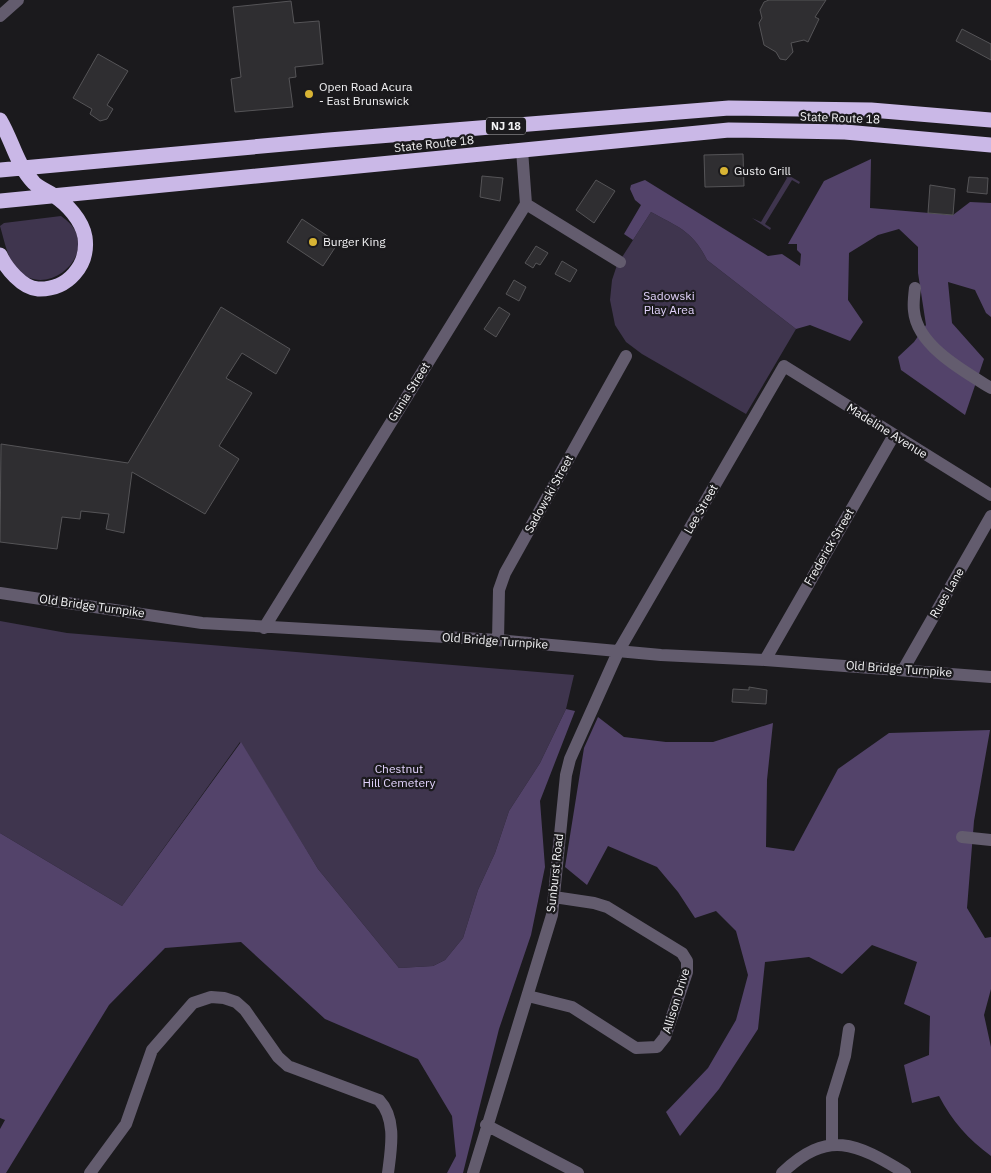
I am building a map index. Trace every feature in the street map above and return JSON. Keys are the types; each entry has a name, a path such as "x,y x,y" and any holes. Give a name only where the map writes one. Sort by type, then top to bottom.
{"highway":[{"name":"State Route 18","path":"0,170 329,140 729,108 871,110 991,120"},
{"path":"0,120 21,168 36,185 56,196 77,218 85,236 85,256 78,271 61,285 37,289 20,281 5,266 0,255"},
{"name":"State Route 18","path":"0,201 608,140 729,130 846,132 991,146"}],"street":[{"path":"0,16 18,0"},
{"path":"522,150 526,204 620,262"},
{"name":"Gunia Street","path":"264,628 526,204"},
{"path":"915,288 914,313 924,336 943,356 991,388"},
{"name":"Sadowski Street","path":"498,640 500,590 505,573 626,356"},
{"name":"Madeline Avenue","path":"784,366 991,495"},
{"name":"Lee Street","path":"618,652 784,366"},
{"name":"Frederick Street","path":"765,660 894,435"},
{"name":"Rues Lane","path":"902,670 991,516"},
{"name":"Old Bridge Turnpike","path":"0,593 202,623 498,640 618,652 765,660 991,677"},
{"name":"Sunburst Road","path":"473,1173 486,1125 549,924 554,897 566,775 570,759 618,652"},
{"path":"962,836 991,840"},
{"name":"Allison Drive","path":"528,996 572,1007 636,1048 648,1049 657,1047 665,1037 687,972 687,961 682,953 607,907 594,903 554,897"},
{"path":"90,1173 126,1124 152,1050 193,1003 211,997 224,998 236,1002 245,1010 278,1057 288,1066 379,1100 384,1106 393,1136 388,1173"},
{"path":"832,1144 832,1098 845,1056 849,1029"},
{"path":"486,1125 578,1173"},
{"path":"782,1173 808,1151 832,1144 861,1148 904,1173"}],"green space":[{"path":"781,171 800,182 799,184 792,180 765,224 771,228 770,230 752,218 761,222 787,178"},
{"name":"Sadowski Play Area","path":"651,212 684,231 696,242 707,260 796,329 746,414 642,354 626,342 615,325 610,300 612,280 617,265"},
{"path":"61,216 74,229 78,242 76,256 68,267 57,276 44,280 30,278 14,265 6,248 0,226 4,223"},
{"name":"Chestnut Hill Cemetery","path":"0,621 67,633 574,675 566,709 540,763 509,811 495,853 478,890 463,938 445,960 433,966 399,968 318,869 240,742 122,906 0,833"}],"shaded area":[{"path":"871,159 870,208 953,215 970,202 991,203 991,317 986,313 975,290 948,282 952,323 984,359 965,415 901,370 898,357 914,342 926,325 918,273 918,247 899,229 878,235 849,253 848,300 863,322 850,341 810,325 796,329 707,260 696,242 684,231 651,212 633,240 624,234 641,205 635,200 630,189 631,185 645,180 768,256 782,254 800,266 801,254 797,250 797,244 788,244 824,181"},
{"path":"566,709 575,711 540,801 545,867 531,935 499,1029 463,1173 447,1173 456,1156 452,1116 418,1059 325,1019 241,942 165,948 109,1005 6,1173 0,1173 0,1129 5,1120 0,1118 0,833 122,906 241,742 318,869 399,968 433,966 445,960 463,938 478,890 495,853 509,811 540,763"},
{"path":"598,717 624,737 666,742 713,742 773,723 767,780 766,847 794,851 838,769 889,733 990,730 974,821 967,908 985,938 991,937 991,989 984,1015 991,1047 991,1156 961,1129 949,1114 939,1096 912,1103 904,1065 929,1055 930,1016 904,1004 917,962 872,945 842,974 809,957 765,962 758,1029 719,1089 680,1136 666,1112 708,1068 736,1020 748,975 736,931 716,911 695,918 678,892 657,867 608,846 587,885 565,867 584,748"}],"building":[{"path":"769,0 826,0 815,17 819,19 808,42 804,40 791,43 793,52 786,60 780,59 776,52 764,45 759,23 762,18 760,10 764,2"},
{"path":"291,1 294,23 319,21 323,64 295,67 296,77 289,78 293,107 235,112 231,79 241,77 233,7"},
{"path":"962,29 991,44 991,60 956,41"},
{"path":"98,54 128,71 107,105 113,109 107,119 100,121 90,114 92,109 73,98"},
{"name":"Gusto Grill","path":"743,154 744,186 705,187 704,155"},
{"path":"482,176 503,178 500,201 480,197"},
{"path":"969,177 988,178 987,194 967,192"},
{"path":"596,180 615,191 594,223 576,210"},
{"path":"930,185 955,189 953,215 928,213"},
{"name":"Burger King","path":"302,219 338,243 323,266 287,242"},
{"path":"536,246 548,253 540,265 536,263 533,268 525,263"},
{"path":"562,261 577,270 570,282 555,274"},
{"path":"514,280 526,287 519,301 506,294"},
{"path":"221,307 290,349 276,374 242,353 226,378 252,393 219,446 239,459 205,514 132,472 124,533 106,529 109,514 81,511 80,519 62,517 57,549 0,542 1,444 128,463"},
{"path":"499,307 510,314 496,337 484,329"},
{"path":"749,687 767,690 766,704 732,702 733,689 749,690"}],"place":[{"name":"Open Road Acura - East Brunswick","path":"309,94"},
{"name":"Gusto Grill","path":"724,171"},
{"name":"Burger King","path":"313,242"}]}
